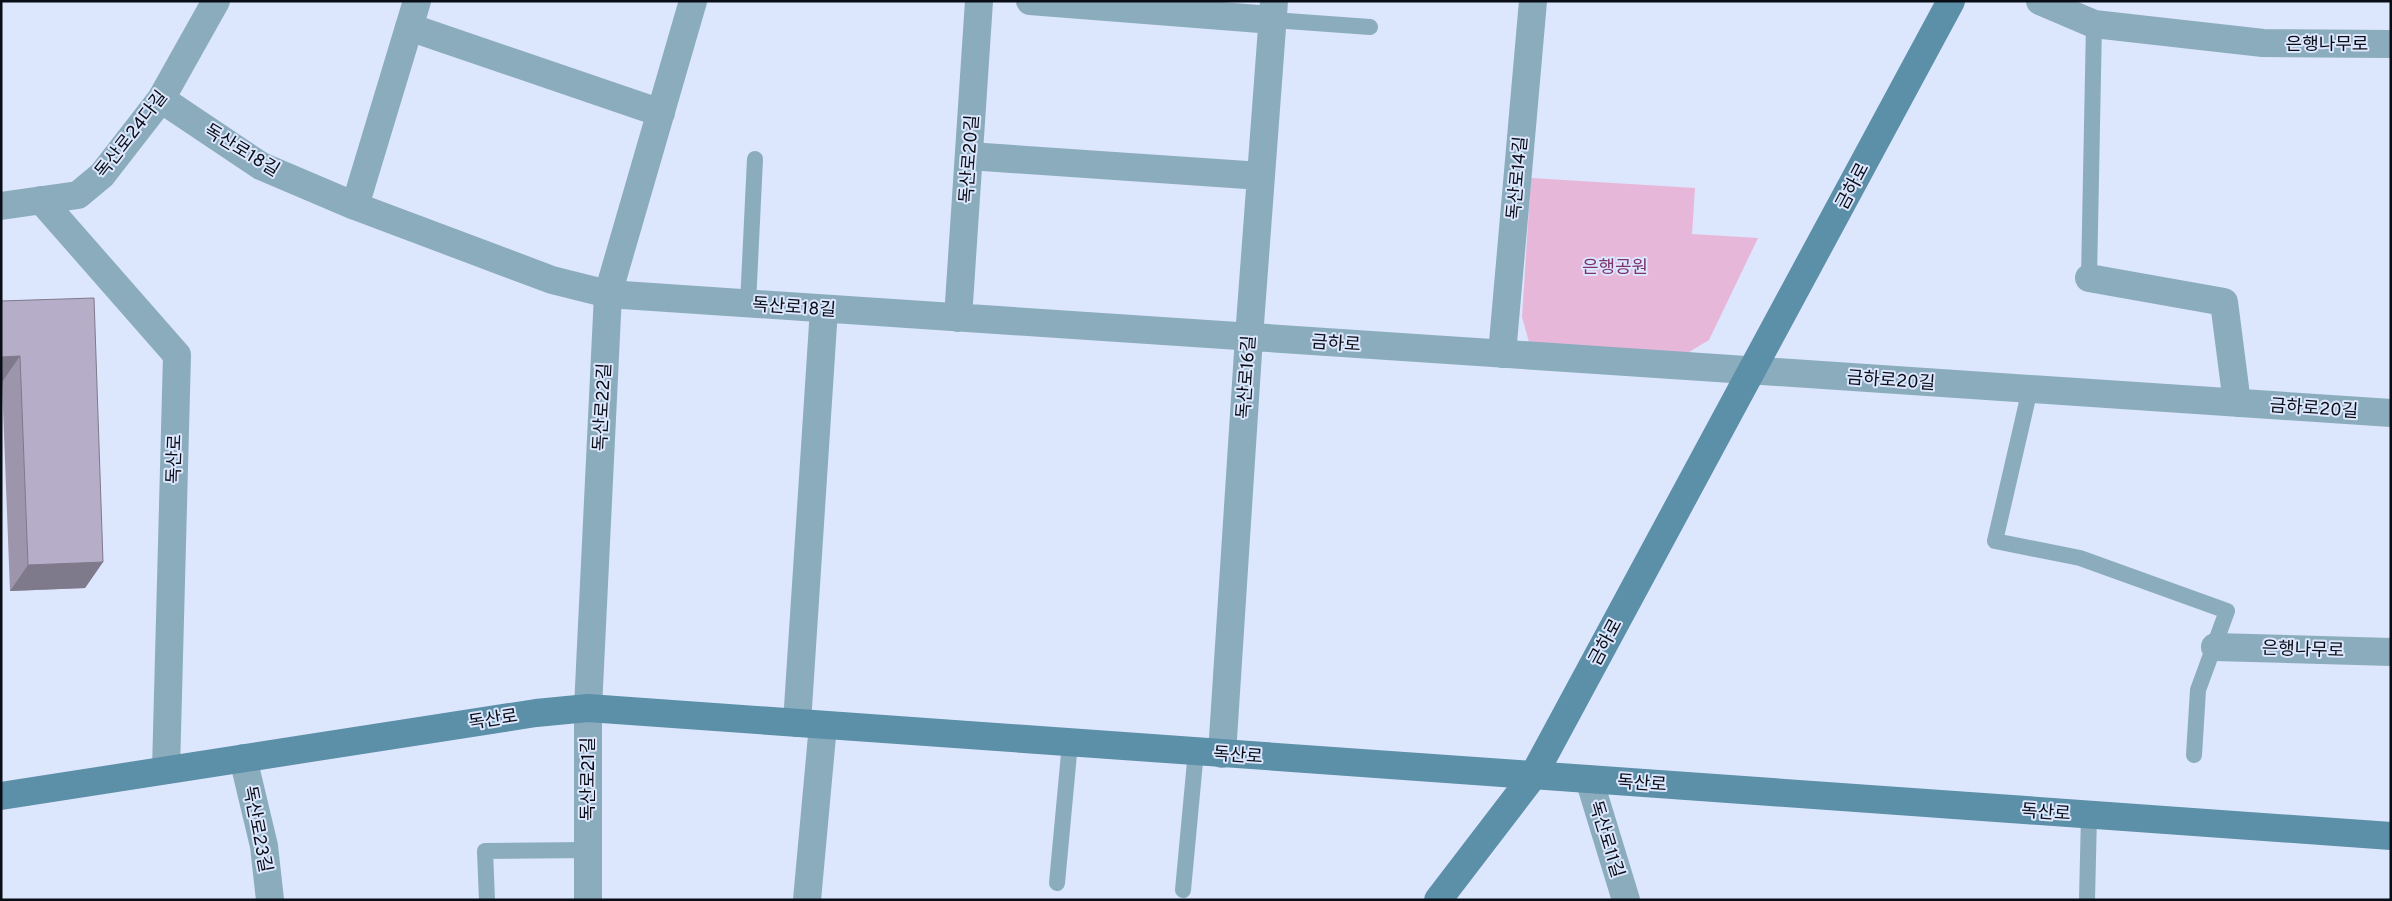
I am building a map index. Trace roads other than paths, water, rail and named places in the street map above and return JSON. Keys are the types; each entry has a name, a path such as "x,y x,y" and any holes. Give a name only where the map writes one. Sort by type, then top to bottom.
{"main road":[{"name":"금하로","path":"1438,900 1533,776 1951,1"},
{"name":"독산로","path":"1,796 536,713 588,708 2391,836"}],"street":[{"name":"독산로24다길","path":"1,206 78,196 102,175 161,99 216,1"},
{"path":"355,206 417,1"},
{"name":"독산로22길","path":"588,708 608,294 694,1"},
{"name":"독산로20길","path":"958,318 979,1"},
{"path":"1030,1 1273,10"},
{"name":"독산로14길","path":"1502,354 1533,1"},
{"path":"2040,1 2094,24"},
{"name":"독산로16길","path":"1209,752 1248,337 1273,10"},
{"name":"은행나무로","path":"2094,24 2262,43 2391,44"},
{"path":"409,27 661,113"},
{"name":"독산로18길","path":"161,99 260,166 355,206 552,280 608,294 1248,337"},
{"path":"969,156 1261,176"},
{"name":"독산로","path":"41,200 177,355 166,770"},
{"path":"2089,278 2224,302 2237,403"},
{"path":"807,900 810,724 824,309"},
{"name":"금하로","path":"1248,337 1752,371"},
{"name":"금하로20길","path":"1752,371 2391,413"},
{"name":"은행나무로","path":"2214,647 2391,652"},
{"name":"독산로21길","path":"588,708 588,900"},
{"name":"독산로23길","path":"243,758 264,846 270,900"},
{"name":"독산로11길","path":"1589,779 1626,900"}],"lane":[{"path":"1273,10 1370,27"},
{"path":"2089,278 2094,24"},
{"path":"748,304 755,159"},
{"path":"2030,389 1995,542 2080,558 2228,611 2198,690 2194,755"},
{"path":"1056,883 1070,743"},
{"name":"독산로","path":"1183,890 1209,752"},
{"name":"독산로","path":"2087,900 2089,815"},
{"path":"487,900 485,851 588,850"}],"park label":[{"name":"은행공원","path":"1615,267"}]}
